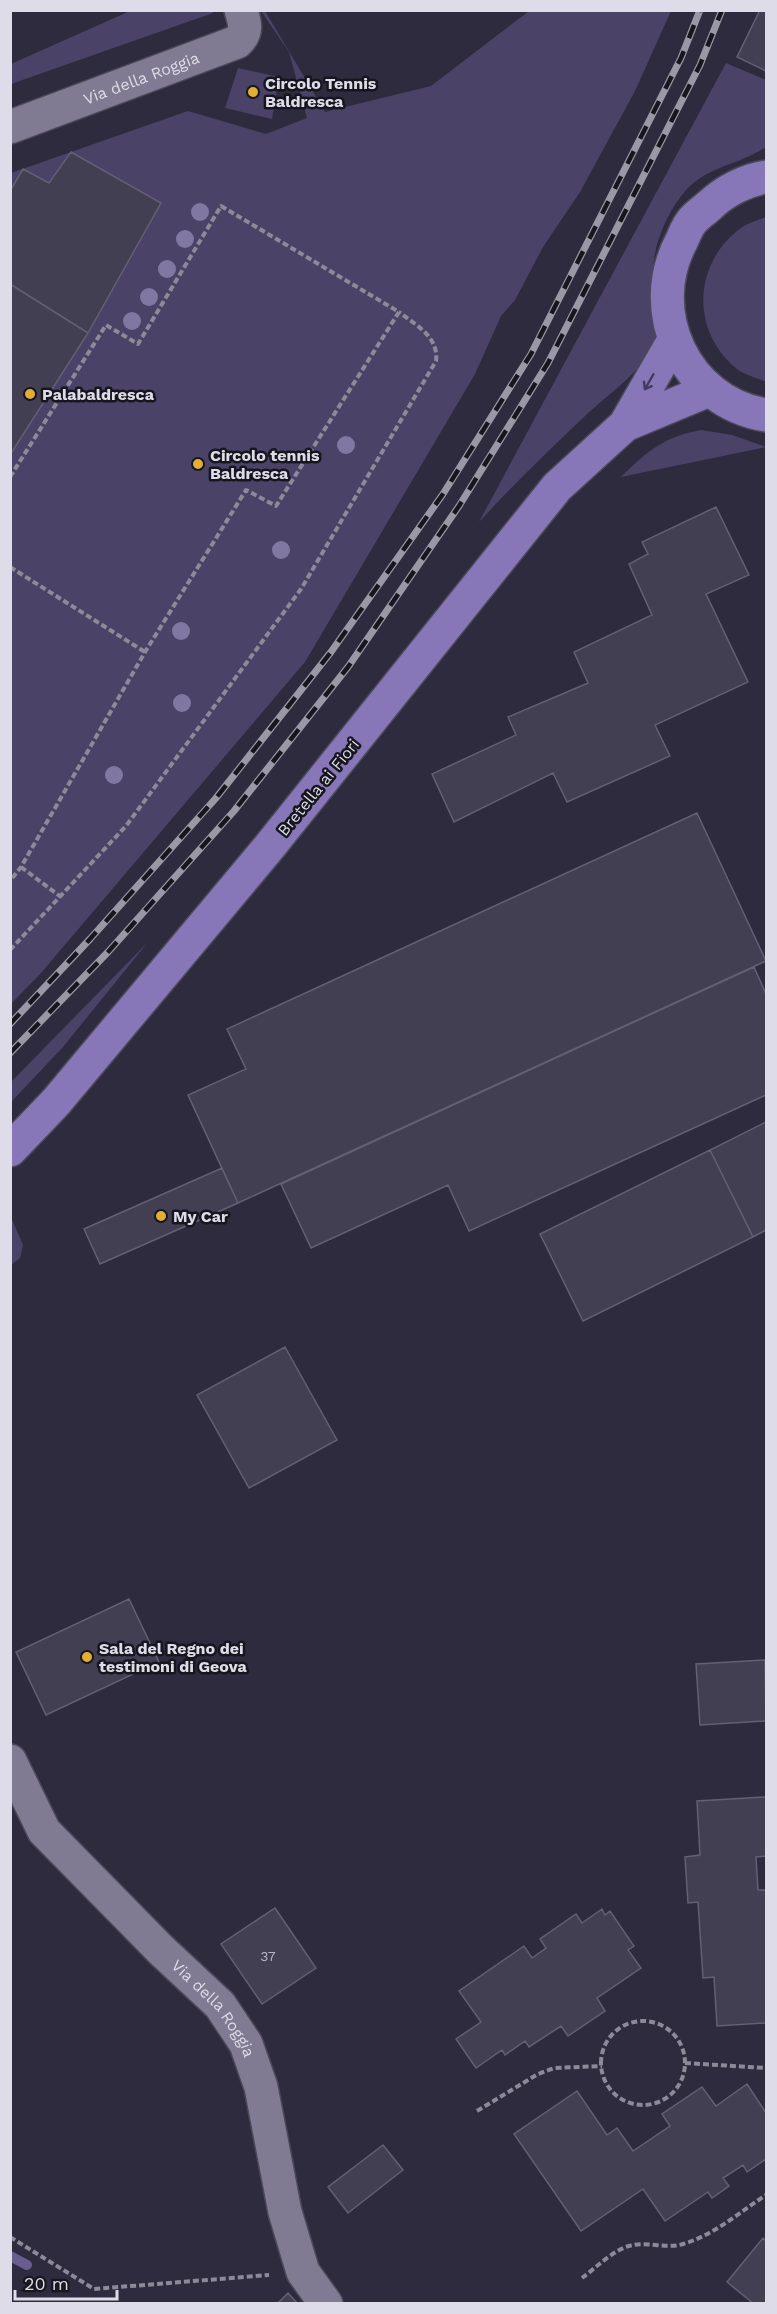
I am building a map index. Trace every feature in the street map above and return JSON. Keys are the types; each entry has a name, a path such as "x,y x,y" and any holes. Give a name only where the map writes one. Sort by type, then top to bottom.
{"main road":[{"path":"762,416 730,404 709,390 688,367 674,340 666,299 672,257 692,220 724,192 765,176"},
{"name":"Bretella ai Fiori","path":"10,1150 56,1102 270,846 557,487 625,425 674,340"},
{"name":"Bretella ai Fiori","path":"625,425 709,390"}],"street":[{"name":"Via della Roggia","path":"10,127 237,42 245,31 246,23 241,10"},
{"name":"Via della Roggia","path":"10,1761 44,1831 161,1950 220,2005 246,2044 261,2087 285,2212 303,2272 326,2304"}],"path":[{"path":"10,477 106,325 138,344 221,206 399,312 432,339 437,351 436,361 301,589 126,826 10,950"},
{"path":"10,881 21,867 146,652 246,490 276,506 399,312"},
{"path":"10,567 146,652"},
{"path":"21,867 61,897"},
{"path":"648,2021 660,2024 672,2032 680,2043 685,2063 680,2082 672,2093 660,2101 646,2104 631,2103 618,2097 608,2087 602,2073 602,2066 604,2046 611,2035 634,2022 648,2021"},
{"path":"685,2063 766,2068"},
{"path":"477,2111 538,2074 554,2068 602,2066"},
{"path":"582,2278 633,2245 681,2245 696,2240 766,2195"},
{"path":"10,2237 94,2289 303,2272"}],"shaded area":[{"path":"212,10 213,13 11,84 11,64 130,11"},
{"name":"Circolo tennis Baldresca","path":"261,11 265,11 325,112 431,86 529,11 671,11 635,91 580,192 543,247 515,300 501,316 475,374 305,662 41,973 11,1004 11,173 188,111 266,134 307,118 289,52"},
{"path":"726,63 766,80 766,147 705,175 680,197 663,228 656,250 653,272 658,325 653,346 647,356 626,380 558,442 479,522"},
{"name":"Circolo Tennis Baldresca","path":"238,68 279,77 272,119 225,108"},
{"path":"766,217 766,382 740,371 722,353 711,336 705,317 703,297 706,278 714,259 725,243 744,226"},
{"path":"701,430 732,435 766,447 621,477 657,446 676,437"},
{"path":"148,942 63,1047 11,1102 11,1082"},
{"path":"11,1217 23,1245 20,1258 11,1265"}],"building":[{"path":"760,10 766,10 766,71 737,57"},
{"path":"71,152 161,203 88,333 10,284 10,191 23,169 49,183"},
{"name":"Palabaldresca","path":"10,284 88,333 10,455"},
{"path":"716,507 749,575 706,594 748,682 655,725 670,756 567,802 553,773 454,822 432,774 516,735 508,717 588,683 574,652 652,615 629,564 648,554 642,542"},
{"path":"697,813 766,961 238,1203 188,1095 246,1069 227,1029"},
{"path":"754,967 766,994 766,1095 469,1231 448,1185 311,1248 281,1184"},
{"path":"766,1122 766,1230 753,1237 710,1150"},
{"path":"710,1150 753,1237 583,1321 540,1234"},
{"name":"My Car","path":"222,1168 238,1203 100,1264 84,1229"},
{"path":"285,1347 337,1440 249,1488 197,1395"},
{"name":"Sala del Regno dei testimoni di Geova","path":"129,1599 159,1662 46,1715 16,1652"},
{"path":"765,1660 766,1721 700,1725 696,1664"},
{"path":"766,1797 766,1856 756,1857 758,1890 766,1890 766,2023 717,2026 714,1977 703,1978 698,1902 688,1903 685,1857 700,1855 697,1801"},
{"path":"275,1908 316,1968 262,2004 221,1944"},
{"path":"602,1909 605,1915 610,1911 634,1946 628,1950 641,1968 597,1998 605,2011 568,2036 561,2026 529,2047 525,2041 505,2055 502,2050 476,2068 456,2039 481,2022 459,1991 524,1946 532,1958 546,1948 540,1939 576,1914 582,1923"},
{"path":"747,2084 766,2113 766,2159 747,2172 743,2165 723,2178 729,2186 712,2198 708,2192 665,2221 643,2189 581,2231 514,2134 577,2091 607,2135 617,2128 633,2151 670,2126 662,2114 702,2087 716,2106"},
{"path":"383,2145 403,2170 348,2213 328,2187"},
{"path":"763,2238 766,2241 766,2304 754,2304 727,2282"},
{"path":"288,2293 298,2304 277,2304"}],"waterway":[{"path":"10,2256 27,2265"}],"railway":[{"path":"10,1024 90,939 216,798 331,652 443,494 531,354 681,58 700,10"},
{"path":"10,1053 108,952 234,811 348,667 459,506 548,363 700,65 722,10"}],"place":[{"name":"Circolo Tennis Baldresca","path":"253,92"},
{"name":"Palabaldresca","path":"30,394"},
{"name":"Circolo tennis Baldresca","path":"198,464"},
{"name":"My Car","path":"161,1216"},
{"name":"Sala del Regno dei testimoni di Geova","path":"87,1657"}]}
